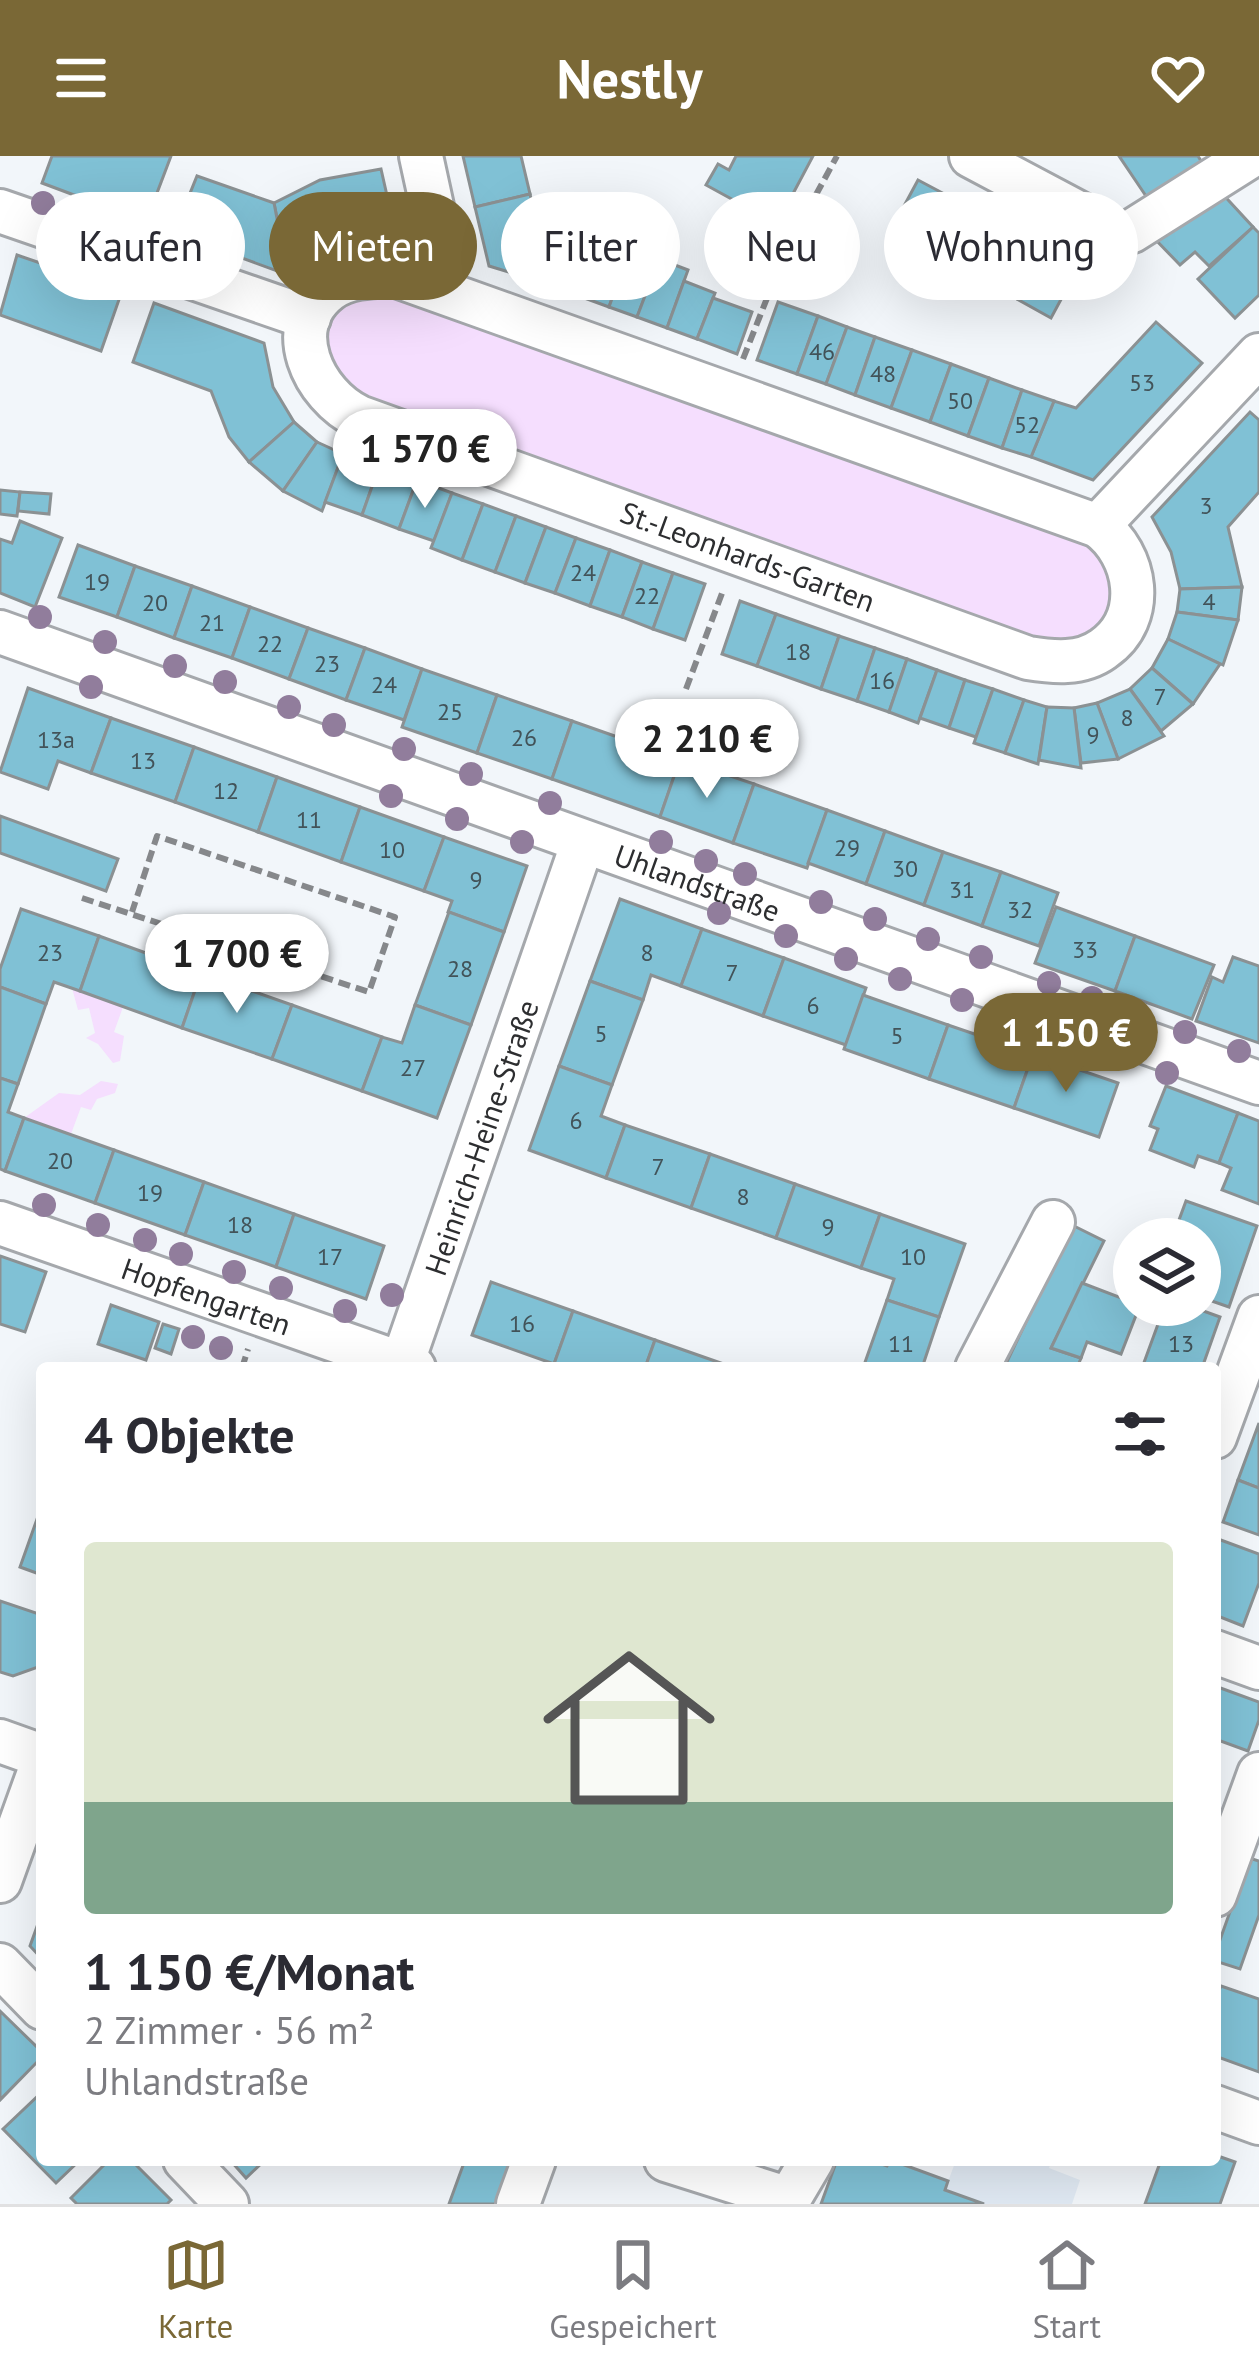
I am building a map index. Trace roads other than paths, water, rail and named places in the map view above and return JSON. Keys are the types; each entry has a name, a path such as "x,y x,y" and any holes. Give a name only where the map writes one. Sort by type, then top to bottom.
{"street":[{"path":"421,156 429,192"},
{"path":"971,156 1120,235 1250,156"},
{"path":"0,211 309,318 323,300"},
{"path":"473,300 1098,526 1259,356"},
{"name":"St.-Leonhards-Garten","path":"309,318 309,366 320,388 346,410 1028,658 1065,662 1104,649 1119,633 1134,593 1126,555 1116,539 1098,526"},
{"name":"Uhlandstraße","path":"0,632 1259,1083"},
{"name":"Heinrich-Heine-Straße","path":"409,1362 584,842"},
{"path":"980,1362 1053,1222"},
{"name":"Hopfengarten","path":"0,1223 397,1362"},
{"path":"1221,1421 1259,1317"},
{"path":"1221,1654 1259,1668"},
{"path":"0,1741 36,1757"},
{"path":"1221,1878 1259,1774"},
{"path":"0,1881 36,1777"},
{"path":"0,1965 36,2002"},
{"path":"1221,2109 1259,2123"},
{"path":"191,2166 227,2204"},
{"path":"518,2204 531,2166"},
{"path":"683,2166 784,2202 808,2166"}]}
